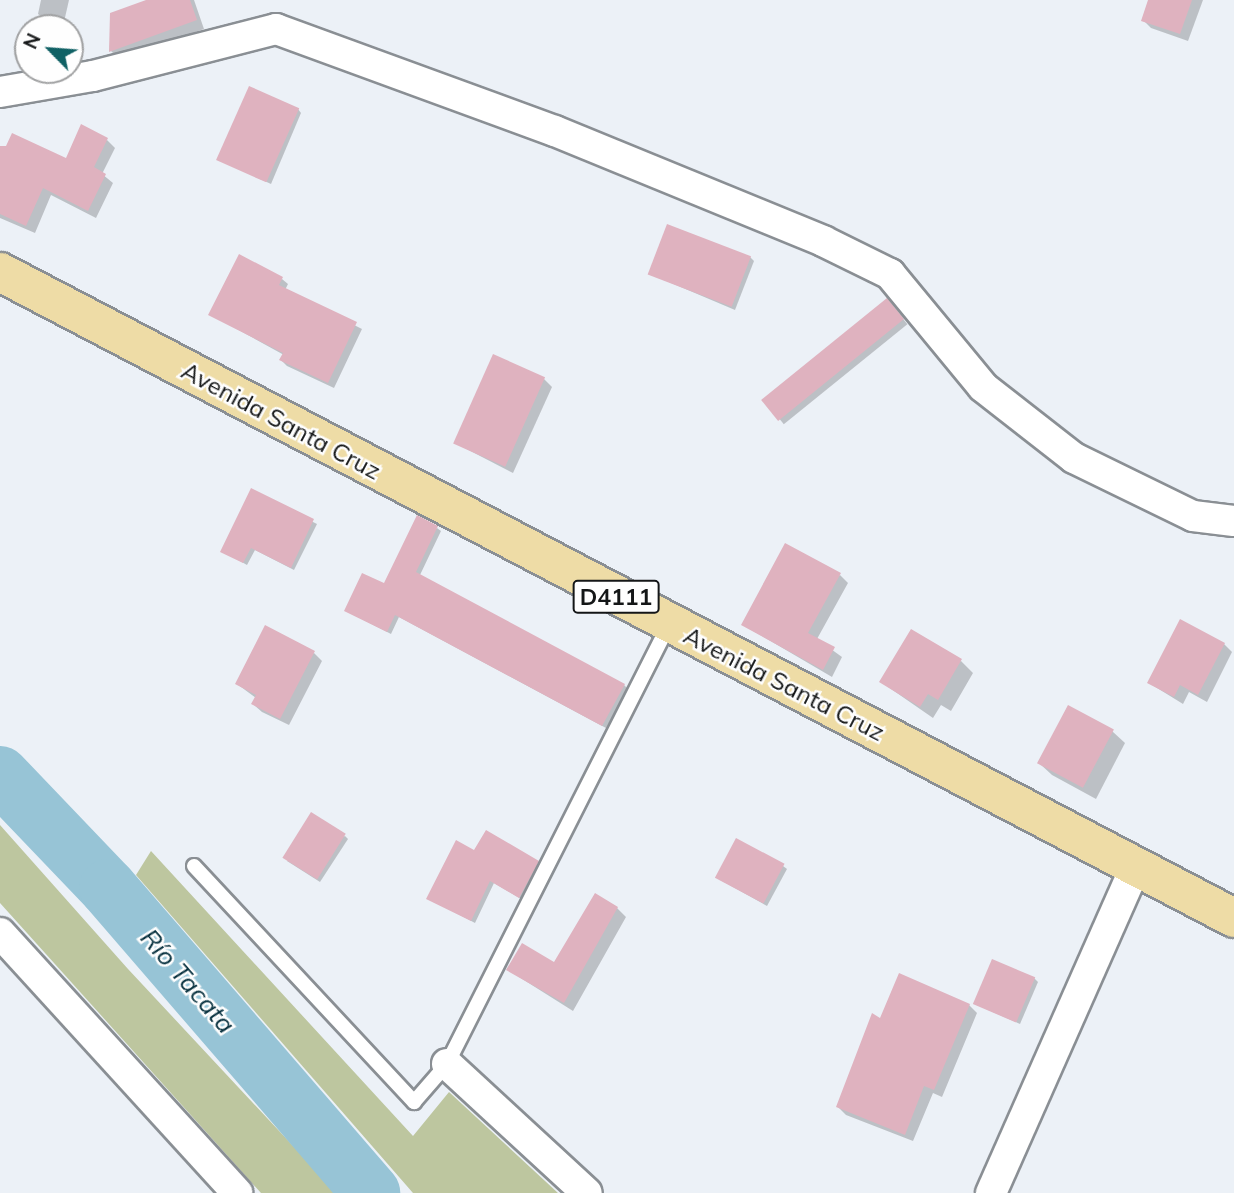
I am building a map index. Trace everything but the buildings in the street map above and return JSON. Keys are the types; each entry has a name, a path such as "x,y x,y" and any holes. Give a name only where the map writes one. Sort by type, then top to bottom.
{"main road":[{"name":"Avenida Santa Cruz","path":"0,272 1234,918"}],"street":[{"path":"0,92 93,76 276,29 555,131 823,241 890,274 983,387 1074,458 1193,516 1234,521"},
{"path":"991,1193 1136,866"},
{"path":"0,933 237,1193"},
{"path":"447,1064 587,1193"}],"lane":[{"path":"194,866 414,1102 447,1064 669,624"}],"green space":[{"path":"0,825 128,969 337,1193 261,1193 0,903"},
{"path":"151,851 413,1136 449,1092 558,1193 413,1193 136,875"}],"waterway":[{"name":"Río Tacata","path":"0,775 108,888 371,1193"}]}
